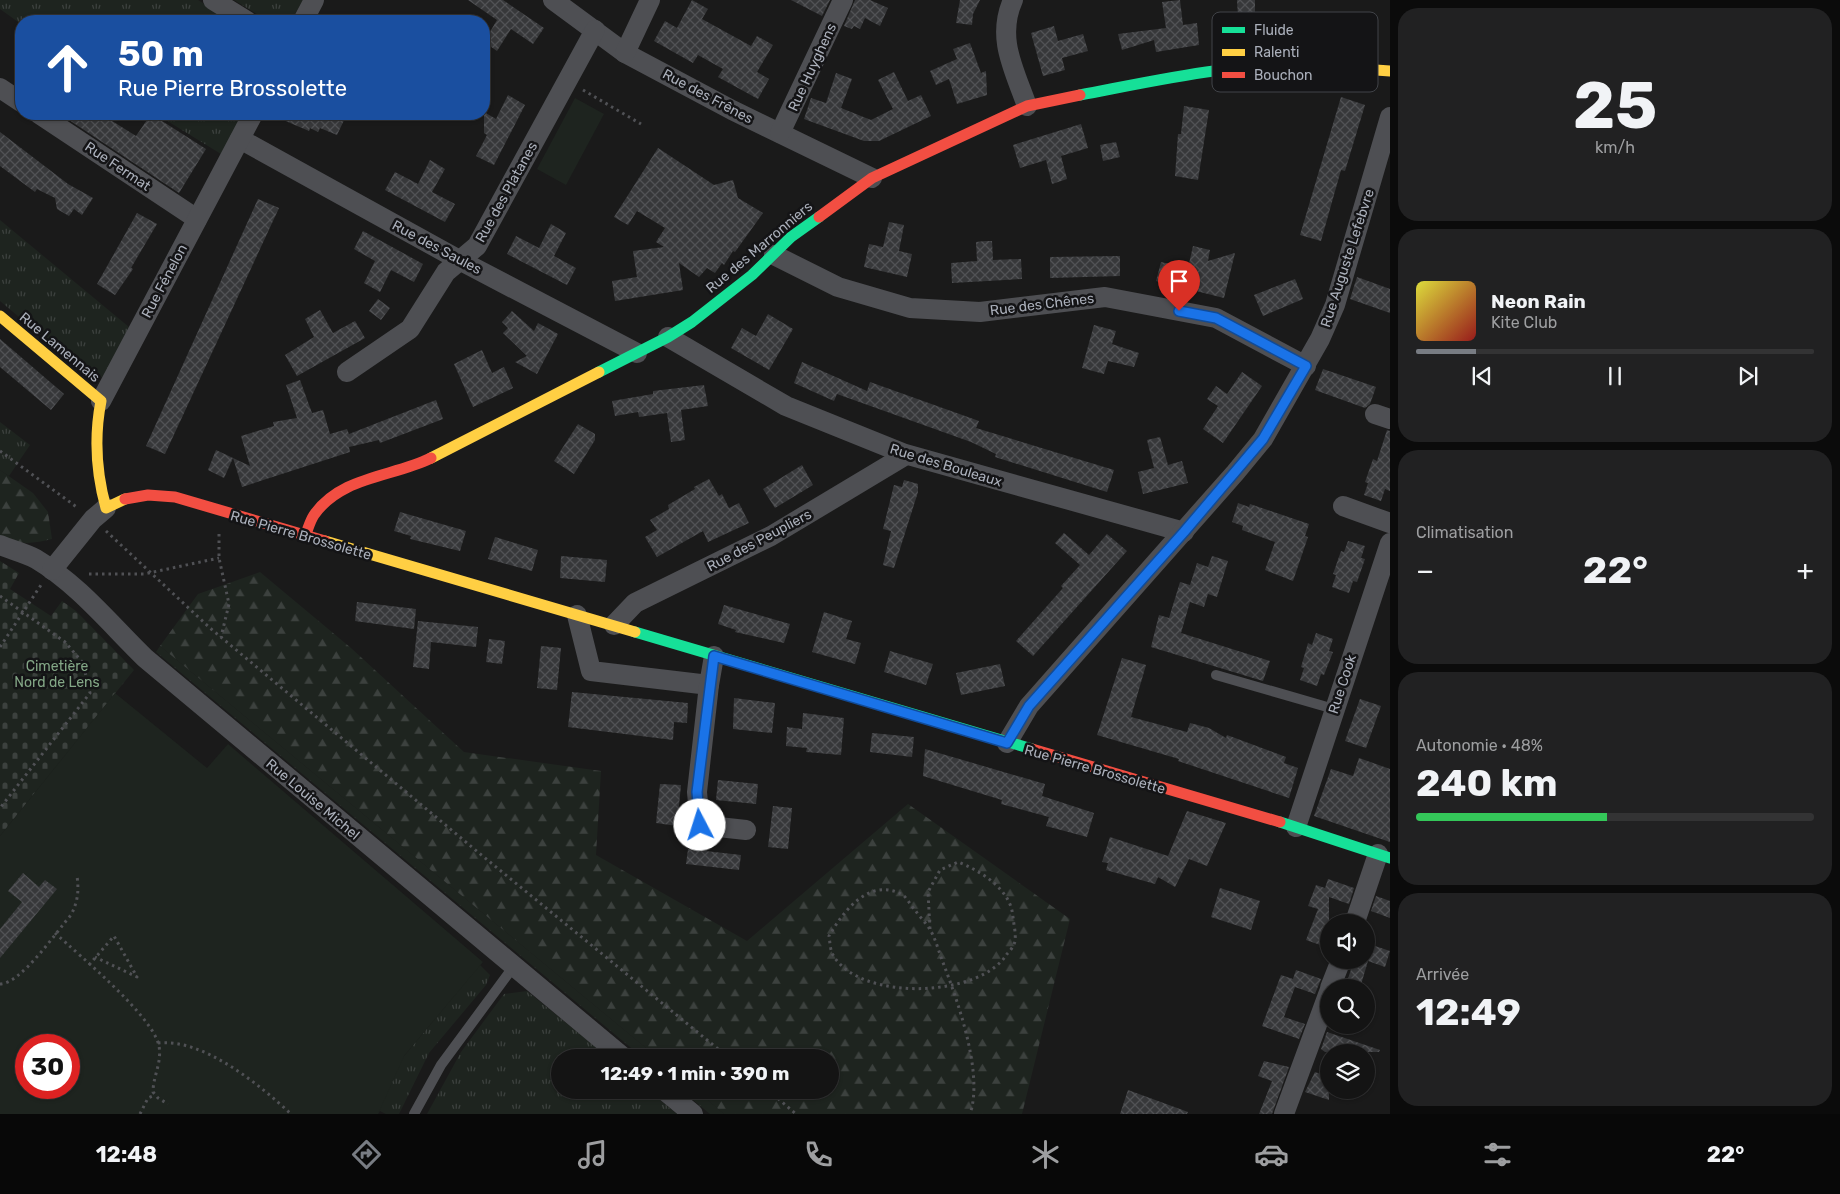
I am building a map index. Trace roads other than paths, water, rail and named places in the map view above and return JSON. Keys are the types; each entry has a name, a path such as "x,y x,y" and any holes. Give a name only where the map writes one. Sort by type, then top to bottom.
{"street":[{"path":"213,0 237,15"},
{"path":"306,15 314,0"},
{"name":"Rue des Frênes","path":"553,0 625,53 732,110 872,178"},
{"path":"625,53 650,0"},
{"name":"Rue Huyghens","path":"780,133 843,0"},
{"path":"1013,0 1008,12 1005,45 1027,106"},
{"name":"Rue des Platanes","path":"347,372 410,329 446,272 462,261 477,246 595,30"},
{"name":"Rue des Marronniers","path":"305,536 314,515 330,498 348,486 421,463 668,337 692,322 774,255 791,237 872,178 1027,106 1194,72 1212,70"},
{"path":"0,88 15,98"},
{"name":"Rue Auguste Lefebvre","path":"1007,743 1029,706 1184,532 1263,439 1306,366 1335,305 1390,117"},
{"name":"Rue Fermat","path":"48,120 197,219"},
{"name":"Rue Fénelon","path":"100,514 97,418 101,401 250,120"},
{"name":"Rue des Saules","path":"240,139 462,261 637,353"},
{"name":"Rue des Chênes","path":"774,255 838,287 910,308 980,312 1104,297 1216,318 1306,366"},
{"name":"Rue Lamennais","path":"0,316 101,401"},
{"name":"Rue des Bouleaux","path":"668,337 786,406 906,455 1184,532"},
{"path":"99,455 108,466"},
{"name":"Rue des Peupliers","path":"614,625 635,603 771,536 906,455"},
{"path":"131,485 146,494"},
{"name":"Rue Pierre Brossolette","path":"52,570 100,514 129,496 146,494 175,497 614,625 1007,743 1296,826 1384,856"},
{"path":"1343,506 1390,523"},
{"name":"Rue Louise Michel","path":"0,545 34,558 52,570 145,658 613,1049"},
{"name":"Rue Cook","path":"1296,826 1334,709 1388,556"},
{"path":"577,615 591,671 709,685"},
{"path":"714,656 697,792 700,825 746,830"},
{"path":"1358,914 1384,856"},
{"path":"1284,1114 1320,1016"},
{"path":"675,1099 693,1114"}],"lane":[{"path":"1216,675 1334,709"},
{"path":"414,1114 441,1065 514,966"}],"park label":[{"name":"Cimetière Nord de Lens","path":"57,674"}]}
